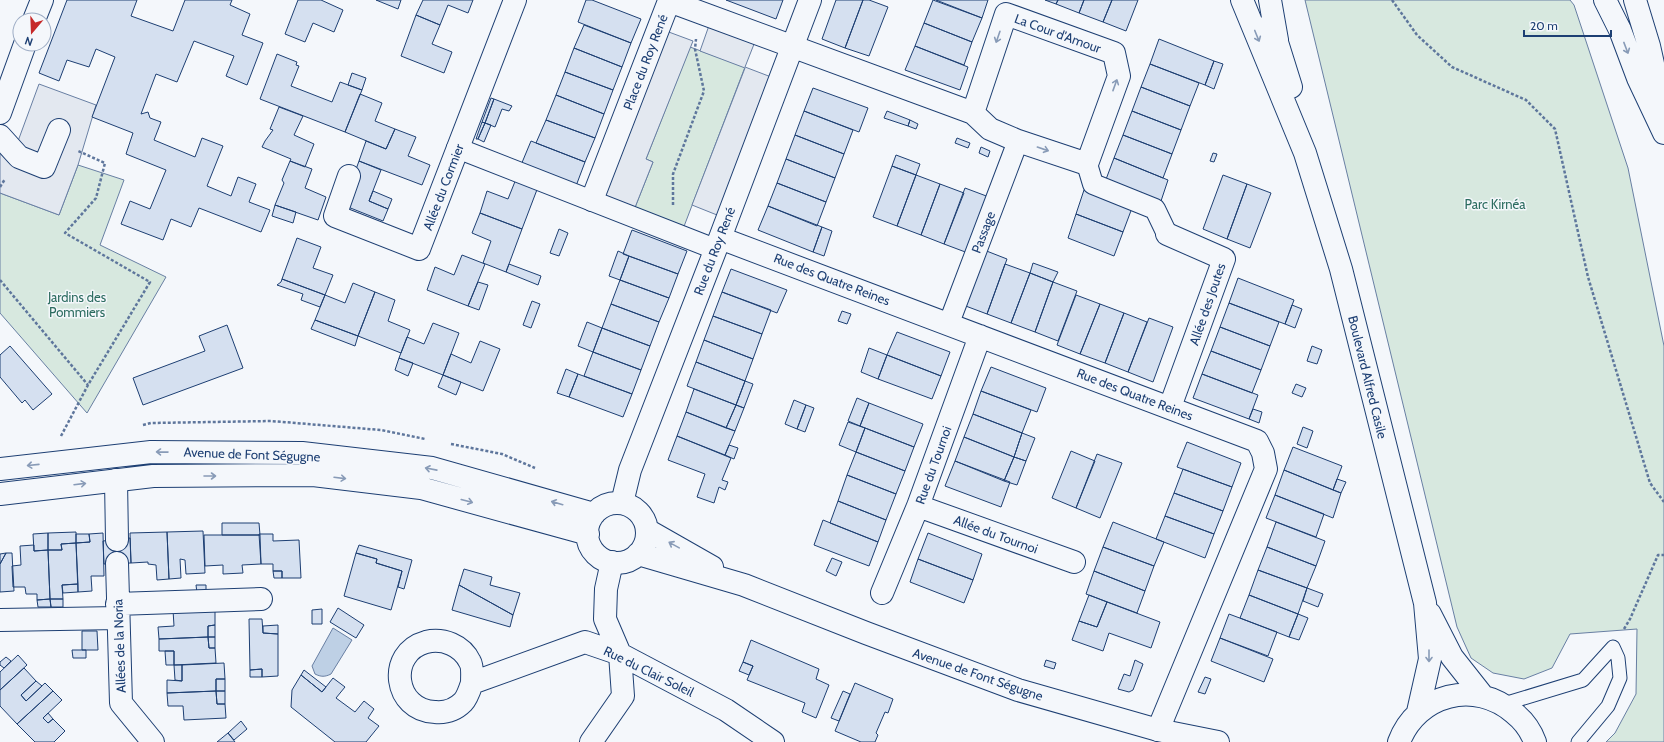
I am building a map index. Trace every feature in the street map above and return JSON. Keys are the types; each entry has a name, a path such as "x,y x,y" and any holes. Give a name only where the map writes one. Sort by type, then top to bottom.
{"main road":[{"path":"37,12 42,0"},
{"name":"Allée du Cormier","path":"349,176 335,216 419,249 514,0"},
{"name":"Place du Roy René","path":"592,200 668,0 791,47"},
{"name":"Rue du Roy René","path":"622,503 630,470 810,0"},
{"name":"Boulevard Alfred Casile","path":"1242,0 1305,153 1341,269 1425,603 1430,659 1418,712"},
{"name":"Boulevard Alfred Casile","path":"1264,0 1294,97 1305,153"},
{"path":"1270,0 1277,40"},
{"path":"1605,0 1620,30 1638,78 1664,133"},
{"path":"1634,0 1649,46 1664,113"},
{"name":"La Cour d'Amour","path":"973,113 1004,7 1114,53 1119,76 1086,164"},
{"path":"791,47 973,113 990,129 1018,141 1086,164"},
{"path":"0,114 23,52"},
{"path":"0,136 18,157 44,167 57,136"},
{"name":"Allée des Joutes","path":"1167,234 1224,259 1170,407"},
{"name":"Rue des Quatre Reines","path":"718,243 949,324 1257,441 1264,453 1266,469 1158,730"},
{"name":"Rue du Tournoi","path":"882,593 918,506 980,336"},
{"name":"Avenue de Font Ségugne","path":"0,469 151,452 302,453 432,468 594,514"},
{"name":"Avenue de Font Ségugne","path":"0,494 153,476 313,475 421,488 588,534"},
{"path":"116,480 117,540"},
{"path":"612,503 622,503 631,506 639,512 645,521 647,530 645,543 638,554 630,559 621,562 612,562 603,559 595,552 590,544 588,527 594,514 602,507 612,503"},
{"name":"Allée du Tournoi","path":"918,506 1074,562"},
{"name":"Avenue de Font Ségugne","path":"647,530 744,585"},
{"name":"Avenue de Font Ségugne","path":"638,554 744,585 866,634 1018,690 1158,730 1218,742"},
{"path":"591,742 623,696 620,654 605,619 606,589 612,562"},
{"name":"Allées de la Noria","path":"117,563 121,703 153,742"},
{"path":"0,620 261,600"},
{"name":"Boulevard Alfred Casile","path":"1425,603 1452,657 1482,695"},
{"name":"Rue du Clair Soleil","path":"472,683 585,642 620,654 726,710 772,742"},
{"path":"1395,738 1418,712 1437,700 1459,694 1482,695 1504,704 1522,720 1535,742"}],"street":[{"name":"Passage","path":"949,324 1018,141"},
{"path":"457,148 672,232 718,243"},
{"path":"1086,164 1093,184 1155,209 1167,234"}],"lane":[{"path":"1504,704 1583,680 1613,646 1618,658 1620,678 1608,706 1578,742"}],"path":[{"path":"1392,0 1417,35 1452,67 1526,100 1555,129 1588,277 1650,483 1664,502"},
{"path":"672,232 673,174 704,91 695,49 699,12"},
{"path":"57,136 105,163 96,198 65,233 150,282 88,385 58,440"},
{"path":"0,280 88,385"},
{"path":"1613,646 1630,619 1658,555 1664,556"}],"green space":[{"name":"Parc Kirnéa","path":"1305,0 1570,0 1574,5 1628,168 1664,346 1664,742 1606,742 1615,733 1636,694 1637,629 1570,634 1552,668 1524,679 1493,673 1471,658 1457,627"},
{"path":"690,47 745,67 683,229 634,210 653,162 646,159"},
{"name":"Jardins des Pommiers","path":"78,165 124,180 100,245 166,277 87,413 0,313 0,193 59,215"}],"shaded area":[{"path":"712,17 758,34 745,67 779,80 727,219 692,205 745,68 700,51"},
{"path":"658,28 693,41 646,159 653,162 634,210 594,194"},
{"path":"39,84 96,105 78,165 59,215 0,193 0,136 14,152"}],"water":[{"path":"333,628 352,640 331,674 319,676 315,674 312,666"}],"building":[{"path":"67,0 137,0 131,16 173,31 185,0 232,0 230,5 250,14 242,35 263,43 247,85 226,76 234,56 194,41 177,82 156,74 141,114 148,112 150,118 161,122 154,140 195,157 202,138 223,146 207,186 231,196 238,177 256,184 249,202 270,210 261,232 199,208 191,227 171,219 163,240 121,224 130,201 150,209 166,170 126,154 133,133 92,117 115,57 96,49 89,67 67,60 59,81 39,73 47,52 52,52 52,39"},
{"path":"298,0 321,0 343,10 334,32 313,23 305,42 285,34"},
{"path":"376,0 401,0 398,9"},
{"path":"423,0 473,0 468,13 448,5 440,25 416,15"},
{"path":"586,0 592,0 641,19 631,43 578,22"},
{"path":"726,0 783,0 776,19"},
{"path":"836,0 863,0 845,48 822,39"},
{"path":"863,0 869,0 888,7 869,56 845,48"},
{"path":"933,0 982,18 972,42 924,23"},
{"path":"936,0 988,0 982,18"},
{"path":"1045,0 1058,0 1056,4"},
{"path":"1058,0 1084,0 1079,13 1056,4"},
{"path":"1084,0 1112,0 1103,22 1079,13"},
{"path":"1112,0 1138,0 1126,31 1103,22"},
{"path":"416,15 440,25 432,44 452,52 444,73 401,56"},
{"path":"924,23 972,42 964,65 915,46"},
{"path":"584,25 631,43 622,67 574,48"},
{"path":"1159,39 1214,61 1205,85 1150,64"},
{"path":"915,46 968,67 960,90 905,70"},
{"path":"574,48 622,67 613,90 565,72"},
{"path":"277,54 297,62 296,65 299,66 291,86 332,102 340,82 362,90 345,132 260,99"},
{"path":"1214,61 1223,64 1214,89 1205,85"},
{"path":"1150,64 1199,83 1190,106 1141,87"},
{"path":"565,72 613,90 604,114 556,95"},
{"path":"352,73 366,78 362,90 348,85"},
{"path":"1141,87 1190,106 1181,130 1132,111"},
{"path":"813,88 868,108 859,132 804,111"},
{"path":"360,94 382,103 375,121 395,129 386,149 345,132"},
{"path":"556,95 604,114 595,138 546,120"},
{"path":"491,98 494,99 485,123 482,122"},
{"path":"494,99 512,106 509,111 502,109 495,127 485,123"},
{"path":"279,107 303,116 294,135 314,144 305,167 290,161 291,159 262,147 273,130 270,129"},
{"path":"804,111 853,130 844,154 795,135"},
{"path":"887,111 910,120 908,126 884,118"},
{"path":"1132,111 1181,130 1172,154 1123,135"},
{"path":"546,120 595,138 585,162 536,143"},
{"path":"910,120 918,124 916,129 908,126"},
{"path":"482,122 485,123 478,139 476,139"},
{"path":"485,123 491,125 484,142 478,139"},
{"path":"395,129 416,137 408,156 430,165 422,185 359,161 366,141 386,149"},
{"path":"795,135 844,154 835,178 786,159"},
{"path":"1123,135 1172,154 1163,178 1114,158"},
{"path":"957,138 970,143 968,148 955,143"},
{"path":"531,141 585,162 576,186 521,165"},
{"path":"981,147 990,151 988,157 979,153"},
{"path":"1213,153 1217,154 1214,162 1210,161"},
{"path":"896,155 920,164 916,175 892,166"},
{"path":"1114,158 1168,180 1160,204 1105,182"},
{"path":"786,159 835,178 826,202 777,183"},
{"path":"290,161 312,169 305,188 326,197 318,220 275,205 284,183 282,180"},
{"path":"359,161 381,170 369,201 388,209 383,221 343,205"},
{"path":"892,166 916,175 897,226 873,217"},
{"path":"916,175 940,184 921,235 897,226"},
{"path":"1223,175 1247,184 1227,239 1203,229"},
{"path":"516,179 538,187 522,229 480,213 487,191 508,199"},
{"path":"777,183 826,202 817,226 768,206"},
{"path":"940,184 964,193 944,244 921,235"},
{"path":"1247,184 1271,193 1250,248 1227,239"},
{"path":"965,188 989,197 968,253 944,244"},
{"path":"1084,190 1132,208 1123,232 1076,214"},
{"path":"373,191 392,199 388,209 369,201"},
{"path":"275,205 296,212 293,223 272,216"},
{"path":"768,206 822,227 813,252 758,230"},
{"path":"480,213 522,229 506,272 483,263 491,241 472,233"},
{"path":"1076,214 1123,232 1114,256 1068,238"},
{"path":"822,227 832,231 824,256 813,252"},
{"path":"559,229 568,233 559,256 550,253"},
{"path":"632,230 687,251 678,274 623,254"},
{"path":"297,238 321,247 313,268 333,275 325,295 282,279"},
{"path":"984,250 1007,259 987,314 963,305"},
{"path":"618,251 629,256 620,280 609,276"},
{"path":"462,255 485,264 468,306 427,290 435,267 454,275"},
{"path":"629,256 678,274 669,298 620,280"},
{"path":"1033,263 1058,272 1053,282 1030,273"},
{"path":"509,264 541,276 538,285 506,272"},
{"path":"1005,264 1030,273 1011,323 987,314"},
{"path":"731,269 787,290 777,313 722,292"},
{"path":"1030,273 1053,282 1035,332 1011,323"},
{"path":"1238,278 1294,300 1285,324 1229,303"},
{"path":"282,279 325,295 320,307 301,300 303,294 277,285"},
{"path":"620,280 669,298 659,322 611,304"},
{"path":"478,282 488,285 479,310 468,306"},
{"path":"1053,282 1077,291 1058,341 1035,332"},
{"path":"353,283 375,292 358,336 315,320 325,295 345,303"},
{"path":"375,292 395,300 388,321 410,330 401,353 358,336"},
{"path":"722,292 771,310 762,334 713,316"},
{"path":"1076,295 1100,304 1080,354 1057,345"},
{"path":"532,301 540,304 531,328 523,325"},
{"path":"1229,303 1279,322 1270,346 1220,327"},
{"path":"611,304 659,322 650,346 602,328"},
{"path":"1100,304 1124,313 1105,363 1080,354"},
{"path":"1292,305 1302,309 1295,328 1285,324"},
{"path":"842,311 851,314 847,324 838,321"},
{"path":"1124,313 1147,322 1128,372 1105,363"},
{"path":"713,316 762,334 753,359 704,340"},
{"path":"1149,318 1173,327 1153,382 1128,372"},
{"path":"315,320 358,336 355,346 311,329"},
{"path":"587,322 602,328 593,352 578,346"},
{"path":"433,323 459,333 443,375 399,358 407,337 424,344"},
{"path":"227,325 243,368 143,405 133,378 205,351 199,336"},
{"path":"1220,327 1270,346 1261,370 1211,351"},
{"path":"602,328 650,346 641,370 593,352"},
{"path":"897,332 950,352 941,376 887,355"},
{"path":"704,340 753,359 745,381 696,362"},
{"path":"480,341 500,349 483,391 443,375 451,354 471,363"},
{"path":"10,346 52,394 33,410 25,400 22,403 0,377 0,355"},
{"path":"1312,346 1322,350 1317,364 1307,361"},
{"path":"869,348 887,355 878,379 861,372"},
{"path":"1211,351 1261,370 1252,393 1202,374"},
{"path":"593,352 641,370 632,394 584,376"},
{"path":"887,355 941,376 932,399 878,379"},
{"path":"399,358 413,363 408,376 395,370"},
{"path":"696,362 745,381 736,405 687,386"},
{"path":"991,367 1046,388 1037,412 981,391"},
{"path":"566,369 578,374 569,397 557,393"},
{"path":"578,374 632,394 623,417 569,397"},
{"path":"1202,374 1258,395 1249,419 1193,398"},
{"path":"443,375 461,382 456,395 438,387"},
{"path":"745,381 753,384 744,408 736,405"},
{"path":"1296,384 1306,388 1302,397 1292,393"},
{"path":"694,389 736,405 726,428 686,412"},
{"path":"981,391 1031,410 1022,433 973,414"},
{"path":"857,398 869,403 860,426 848,421"},
{"path":"794,400 806,405 797,429 785,424"},
{"path":"869,403 923,424 914,447 860,426"},
{"path":"736,405 744,408 735,431 726,428"},
{"path":"806,405 814,408 805,432 797,429"},
{"path":"1253,409 1262,412 1259,423 1249,419"},
{"path":"686,412 735,431 725,455 677,436"},
{"path":"973,414 1022,433 1014,457 964,437"},
{"path":"848,422 865,428 856,452 839,445"},
{"path":"1303,427 1313,431 1307,448 1297,444"},
{"path":"865,428 914,447 905,471 856,452"},
{"path":"1022,433 1035,438 1026,461 1014,457"},
{"path":"677,436 731,458 722,480 728,482 725,490 719,487 714,503 697,497 705,474 668,460"},
{"path":"964,437 1014,457 1004,481 955,461"},
{"path":"1187,442 1241,463 1232,487 1177,467"},
{"path":"729,445 738,448 734,459 725,455"},
{"path":"1293,447 1342,466 1333,490 1284,470"},
{"path":"1071,451 1095,461 1076,508 1052,498"},
{"path":"856,452 905,471 896,494 847,475"},
{"path":"1097,454 1122,463 1100,518 1076,508"},
{"path":"1014,457 1026,461 1017,485 1004,481"},
{"path":"955,461 1010,482 1001,507 945,486"},
{"path":"1183,469 1232,487 1223,511 1174,493"},
{"path":"1284,470 1341,493 1333,518 1275,495"},
{"path":"847,475 896,494 886,520 838,501"},
{"path":"1337,479 1346,482 1341,493 1333,490"},
{"path":"1174,493 1223,511 1214,534 1165,516"},
{"path":"1275,495 1324,514 1316,537 1266,518"},
{"path":"838,501 886,520 878,542 830,523"},
{"path":"1165,516 1214,534 1205,558 1156,539"},
{"path":"823,520 878,542 869,566 814,545"},
{"path":"1113,522 1164,542 1154,566 1103,547"},
{"path":"1276,522 1325,541 1316,566 1267,547"},
{"path":"222,523 259,523 260,535 222,535"},
{"path":"203,531 205,573 186,574 185,560 180,559 181,578 169,579 167,532"},
{"path":"76,532 76,543 61,544 62,550 48,550 48,533"},
{"path":"167,532 169,579 157,580 156,565 148,564 148,562 131,563 130,533"},
{"path":"48,533 48,550 34,551 33,534"},
{"path":"103,533 104,576 91,576 92,591 78,592 76,543 90,542 89,534"},
{"path":"928,533 982,554 973,580 918,559"},
{"path":"76,534 89,534 90,542 76,543"},
{"path":"259,534 273,534 273,541 299,540 301,578 282,578 282,571 273,571 273,564 261,564"},
{"path":"204,535 260,535 261,564 242,565 243,573 223,574 223,565 205,566"},
{"path":"130,538 131,563 104,564 103,541"},
{"path":"76,543 78,584 62,585 63,599 50,599 48,550 62,550 61,544"},
{"path":"34,545 34,551 48,550 50,599 37,600 37,594 26,594 25,587 13,587 12,566 21,565 20,546"},
{"path":"359,545 412,560 404,589 398,587 402,571 376,563 377,559 356,553"},
{"path":"1103,547 1154,566 1145,591 1094,571"},
{"path":"1267,547 1316,566 1307,588 1258,570"},
{"path":"6,553 12,553 14,591 0,592 0,564"},
{"path":"6,553 0,564 0,554"},
{"path":"356,553 377,559 376,563 402,571 391,610 344,596"},
{"path":"832,558 842,562 836,576 826,571"},
{"path":"918,559 973,580 964,603 910,582"},
{"path":"464,569 492,577 490,585 520,593 513,615 459,585"},
{"path":"1258,570 1307,588 1298,614 1249,595"},
{"path":"273,571 282,571 282,578 274,578"},
{"path":"1094,571 1145,591 1137,613 1086,594"},
{"path":"78,584 78,592 63,593 62,585"},
{"path":"196,585 206,585 206,592 197,593"},
{"path":"459,585 513,615 510,627 452,610"},
{"path":"1307,588 1323,594 1318,607 1303,601"},
{"path":"1089,595 1107,602 1097,627 1079,621"},
{"path":"1249,595 1298,614 1289,637 1240,618"},
{"path":"50,599 63,599 63,607 51,607"},
{"path":"50,599 51,607 38,607 37,600"},
{"path":"1107,602 1160,622 1151,648 1109,633 1103,651 1072,640 1079,621 1097,627"},
{"path":"338,608 364,625 356,638 330,622"},
{"path":"215,609 215,625 208,626 208,637 159,639 158,627 174,626 173,610"},
{"path":"322,609 322,624 312,624 312,610"},
{"path":"1229,614 1277,632 1268,656 1220,638"},
{"path":"1298,614 1308,618 1299,640 1289,637"},
{"path":"249,619 262,619 263,633 278,634 278,676 262,677 262,669 250,670"},
{"path":"215,625 215,637 208,637 208,626"},
{"path":"278,625 278,634 263,633 263,626"},
{"path":"82,631 97,631 98,650 82,650"},
{"path":"208,637 209,648 215,648 216,663 174,665 174,651 159,651 159,639"},
{"path":"208,637 215,637 215,648 209,648"},
{"path":"1220,638 1273,659 1264,682 1211,661"},
{"path":"751,640 819,669 816,679 829,685 816,718 802,712 805,703 747,680 753,666 743,662"},
{"path":"72,650 86,650 86,658 73,658"},
{"path":"165,651 174,651 174,665 166,665"},
{"path":"18,655 27,665 0,690 0,672"},
{"path":"6,657 11,661 4,668 0,665 0,662"},
{"path":"1046,660 1056,663 1054,669 1044,666"},
{"path":"1135,660 1143,664 1133,690 1129,692 1118,689 1124,674 1130,676"},
{"path":"743,662 753,666 749,675 739,671"},
{"path":"224,663 225,679 216,679 216,691 167,693 167,680 182,681 182,665"},
{"path":"174,665 182,665 182,681 175,680"},
{"path":"24,668 36,681 21,695 26,701 45,683 53,691 17,724 0,706 0,690"},
{"path":"262,669 262,677 250,677 250,670"},
{"path":"304,670 326,687 322,692 301,675"},
{"path":"301,675 322,692 333,678 345,687 336,698 355,712 364,701 374,709 368,718 379,726 366,742 335,742 291,707 292,690"},
{"path":"1205,677 1211,679 1205,694 1198,692"},
{"path":"216,679 225,679 225,691 216,691"},
{"path":"36,681 42,686 26,701 21,695"},
{"path":"855,683 893,699 888,713 885,712 876,733 878,735 875,742 861,742 835,731"},
{"path":"53,691 62,700 43,718 48,723 53,719 65,731 54,742 35,742 17,724"},
{"path":"216,691 225,691 225,704 217,704"},
{"path":"216,691 217,704 225,704 226,718 184,720 183,706 168,706 167,693"},
{"path":"843,691 850,694 839,721 831,718"},
{"path":"48,713 53,719 48,723 43,718"},
{"path":"241,721 247,729 234,740 228,733"},
{"path":"228,733 235,742 217,742"}]}
